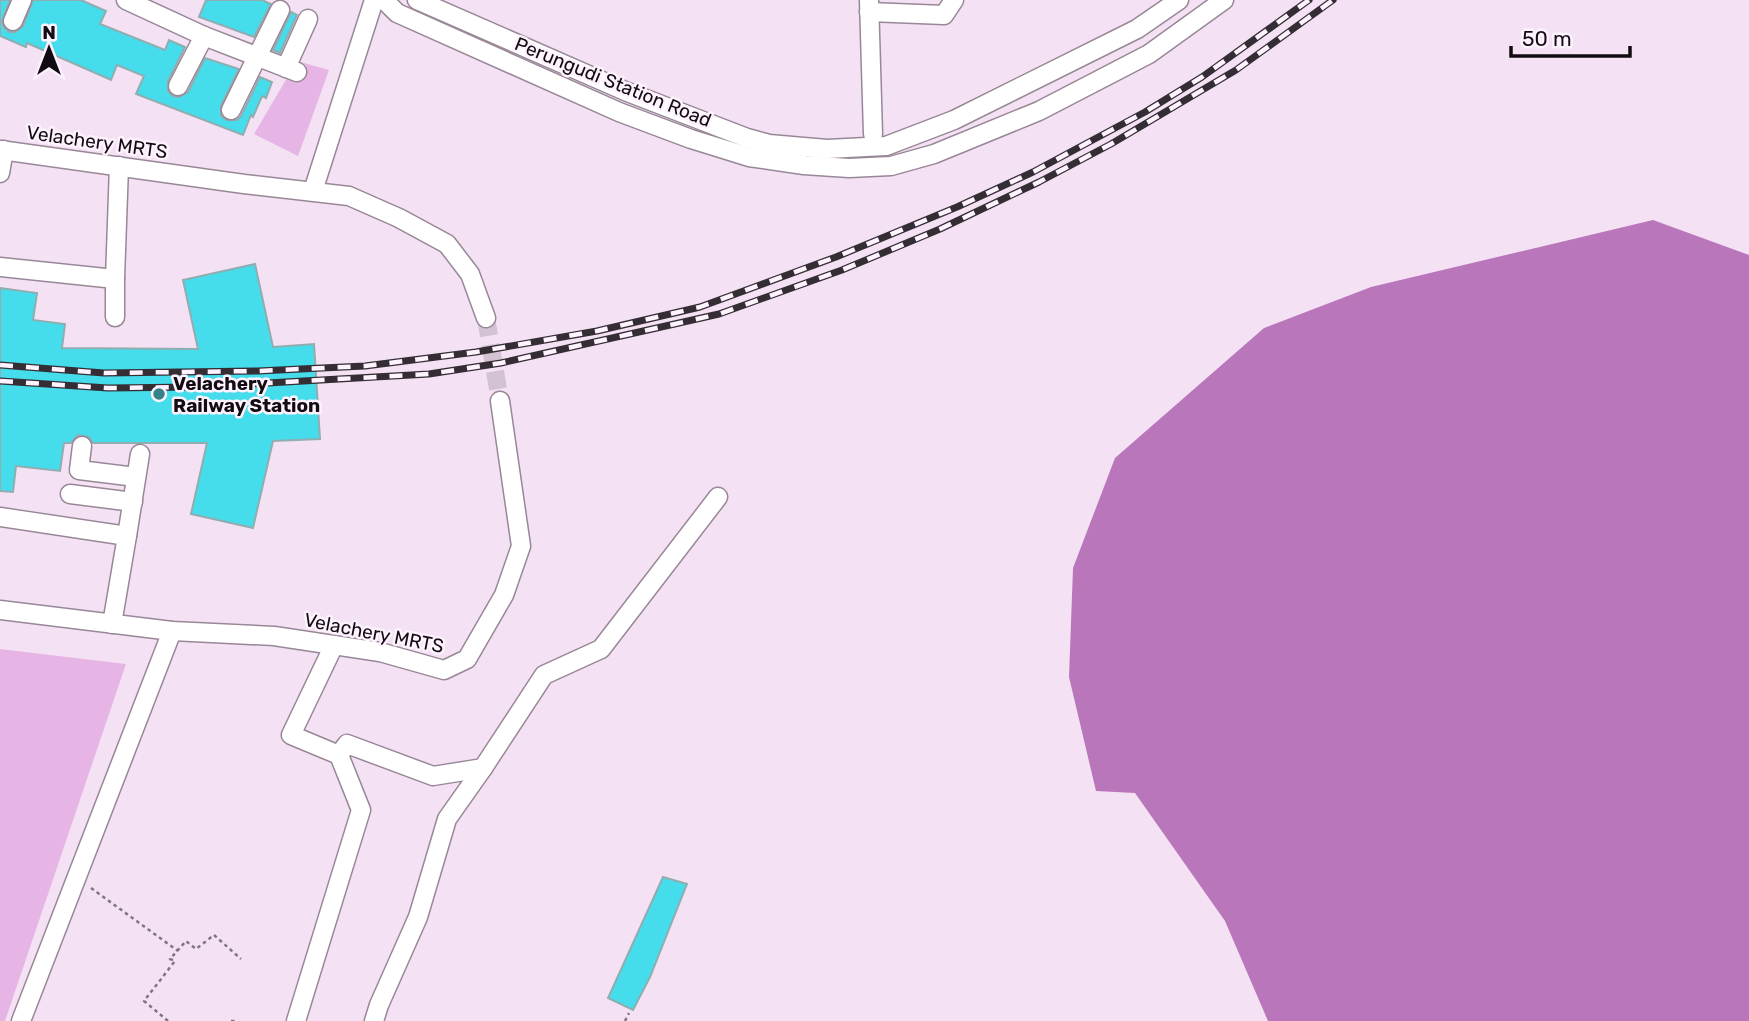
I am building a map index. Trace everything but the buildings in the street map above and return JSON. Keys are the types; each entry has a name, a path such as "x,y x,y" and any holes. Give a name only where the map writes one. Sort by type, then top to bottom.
{"street":[{"path":"13,21 22,0"},
{"path":"126,0 146,4 204,36 291,70 308,19"},
{"path":"313,191 374,0"},
{"name":"Perungudi Station Road","path":"384,0 397,13 619,111 691,139 749,157 849,168 891,166 934,154 1039,111 1149,54 1224,0"},
{"name":"Perungudi Station Road","path":"417,0 625,91 747,138 769,144 827,149 886,146 954,120 1137,29 1178,0"},
{"path":"873,134 869,6 944,15 954,0"},
{"path":"231,110 280,10"},
{"path":"178,86 204,36"},
{"path":"0,173 2,150"},
{"name":"Velachery MRTS","path":"2,150 349,196 399,218 447,244 470,274 486,318"},
{"path":"115,317 119,166"},
{"path":"0,267 115,279"},
{"name":"Velachery MRTS","path":"0,610 172,631 274,636 380,652 444,670 467,659 504,595 521,546 500,401"},
{"path":"82,446 79,470 136,477"},
{"path":"112,624 140,454"},
{"path":"70,494 132,502"},
{"path":"374,1021 418,917 447,819 544,676 601,649 718,497"},
{"path":"0,517 127,536"},
{"path":"21,1021 172,631"},
{"path":"296,1021 361,810 339,755 291,735 334,645"},
{"path":"339,755 347,744 433,776 483,768"}],"path":[{"path":"77,878 178,951"},
{"path":"168,1021 144,1001 175,961 170,959 186,941 196,949 214,935 241,959"},
{"path":"625,1021 629,1013"}],"shaded area":[{"path":"297,61 329,70 298,156 254,134"},
{"path":"1653,220 1749,255 1749,1021 1268,1021 1225,921 1135,793 1096,791 1069,677 1073,568 1115,458 1264,328 1371,287"},
{"path":"0,649 126,664 5,1021 0,1021"}],"tunnel":[{"path":"486,318 500,401"}],"railway":[{"path":"0,365 104,373 258,371 365,366 476,352 597,331 700,307 836,257 1033,172 1145,112 1202,77 1309,0"},
{"path":"0,381 108,388 196,387 429,374 501,363 719,314 842,270 940,229 1039,182 1111,144 1236,70 1333,0"}],"place":[{"name":"Velachery Railway Station","path":"159,394"}]}
